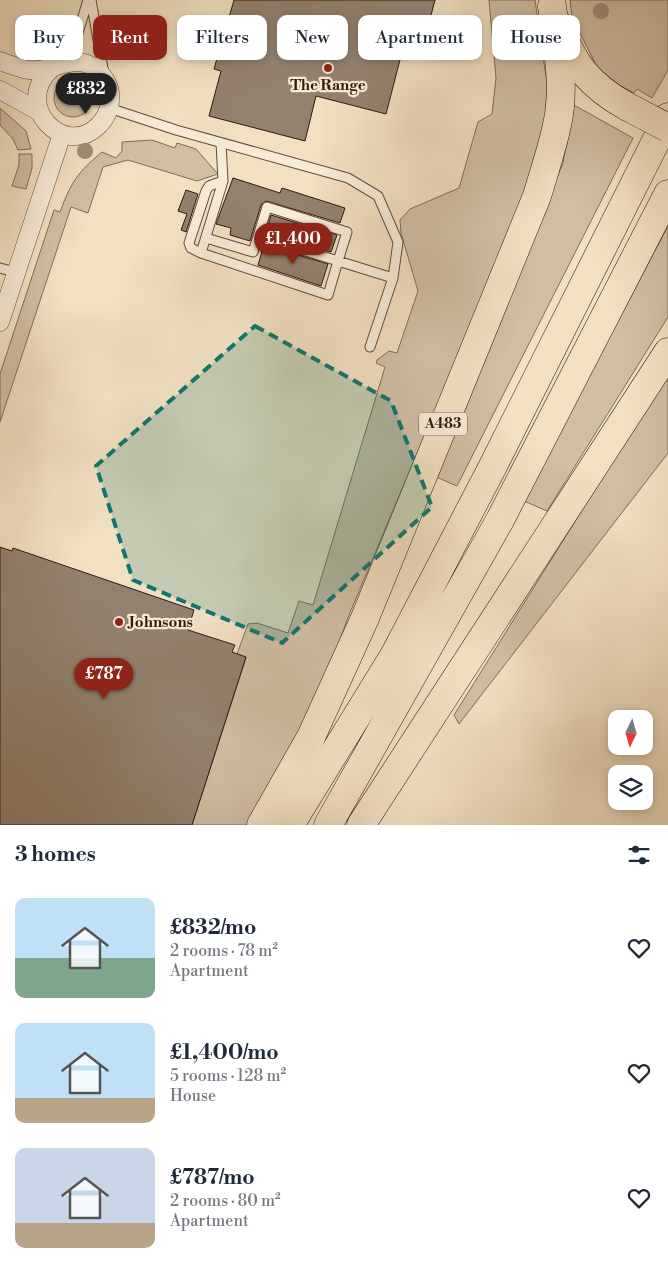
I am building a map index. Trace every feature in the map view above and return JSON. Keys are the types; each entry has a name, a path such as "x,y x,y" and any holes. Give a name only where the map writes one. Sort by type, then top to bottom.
{"main road":[{"path":"552,3 572,58 582,72 600,90 668,128"},
{"name":"A483","path":"262,825 311,737 365,618 537,196 558,125 560,106 561,71 552,3"},
{"path":"290,825 396,654 493,466 668,117"},
{"path":"328,825 500,520 668,194"},
{"path":"360,825 668,352"}],"street":[{"path":"0,61 29,70 57,66 86,64 97,70 105,79 111,98 104,120 87,133 74,136 62,134 50,128 38,110 36,98 39,85 57,66"},
{"path":"0,90 38,110"},
{"path":"0,322 8,270 62,134"}],"lane":[{"path":"57,66 78,33 89,0"},
{"path":"89,0 105,79"},
{"path":"109,108 221,143 348,178 378,196 398,242 393,278 370,347"},
{"path":"201,253 223,181 221,143"},
{"path":"206,238 253,252 267,207 348,232 328,295 190,248 192,234 209,186 223,181"},
{"path":"258,236 393,278"}],"highlighted area":[{"path":"255,326 391,401 432,507 282,643 133,580 96,466"}],"shaded area":[{"path":"489,0 535,0 537,15 492,15 492,33"},
{"path":"570,0 668,0 668,70 652,98 637,89 634,93 619,85 597,67 580,33 580,15 572,15"},
{"path":"494,60 544,60 547,84 545,129 531,183 349,615 304,737 251,825 192,825 246,658 237,654 248,624 257,623 288,633 299,601 313,605 385,367 376,363 377,360 389,351 397,353 418,291 401,233 400,220 410,209 459,188 478,122 492,114 496,78"},
{"path":"73,79 86,85 92,98 86,111 73,117 60,111 54,98 60,85"},
{"path":"574,105 633,138 457,486 434,476 563,163"},
{"path":"0,108 26,131 31,149 18,150 13,139 0,125"},
{"path":"152,140 175,148 177,143 196,149 218,174 197,181 128,160 103,167 88,213 71,207 0,422 0,374 54,210 60,212 76,178 102,152 116,158 122,151 122,142"},
{"path":"19,154 32,154 32,168 26,189 12,186 19,165"},
{"path":"668,226 668,317 547,511 524,501"},
{"path":"668,373 668,453 459,724 454,715"}],"building":[{"path":"234,0 435,0 431,15 358,15 358,60 400,60 386,114 316,96 305,141 209,116 221,71 214,69 217,60 267,60 267,15 230,15"},
{"path":"233,178 280,193 282,188 345,208 340,223 266,201 261,205 250,241 230,235 231,228 216,224"},
{"path":"186,190 198,194 186,232 181,230 187,214 178,211"},
{"path":"271,215 337,235 331,252 266,232"},
{"path":"262,244 328,264 321,286 258,265 264,245"},
{"path":"0,547 12,551 13,548 194,610 188,630 235,645 232,652 246,657 192,825 0,825"}],"place":[{"name":"The Range","path":"328,68"},
{"name":"Johnsons","path":"119,622"}]}
